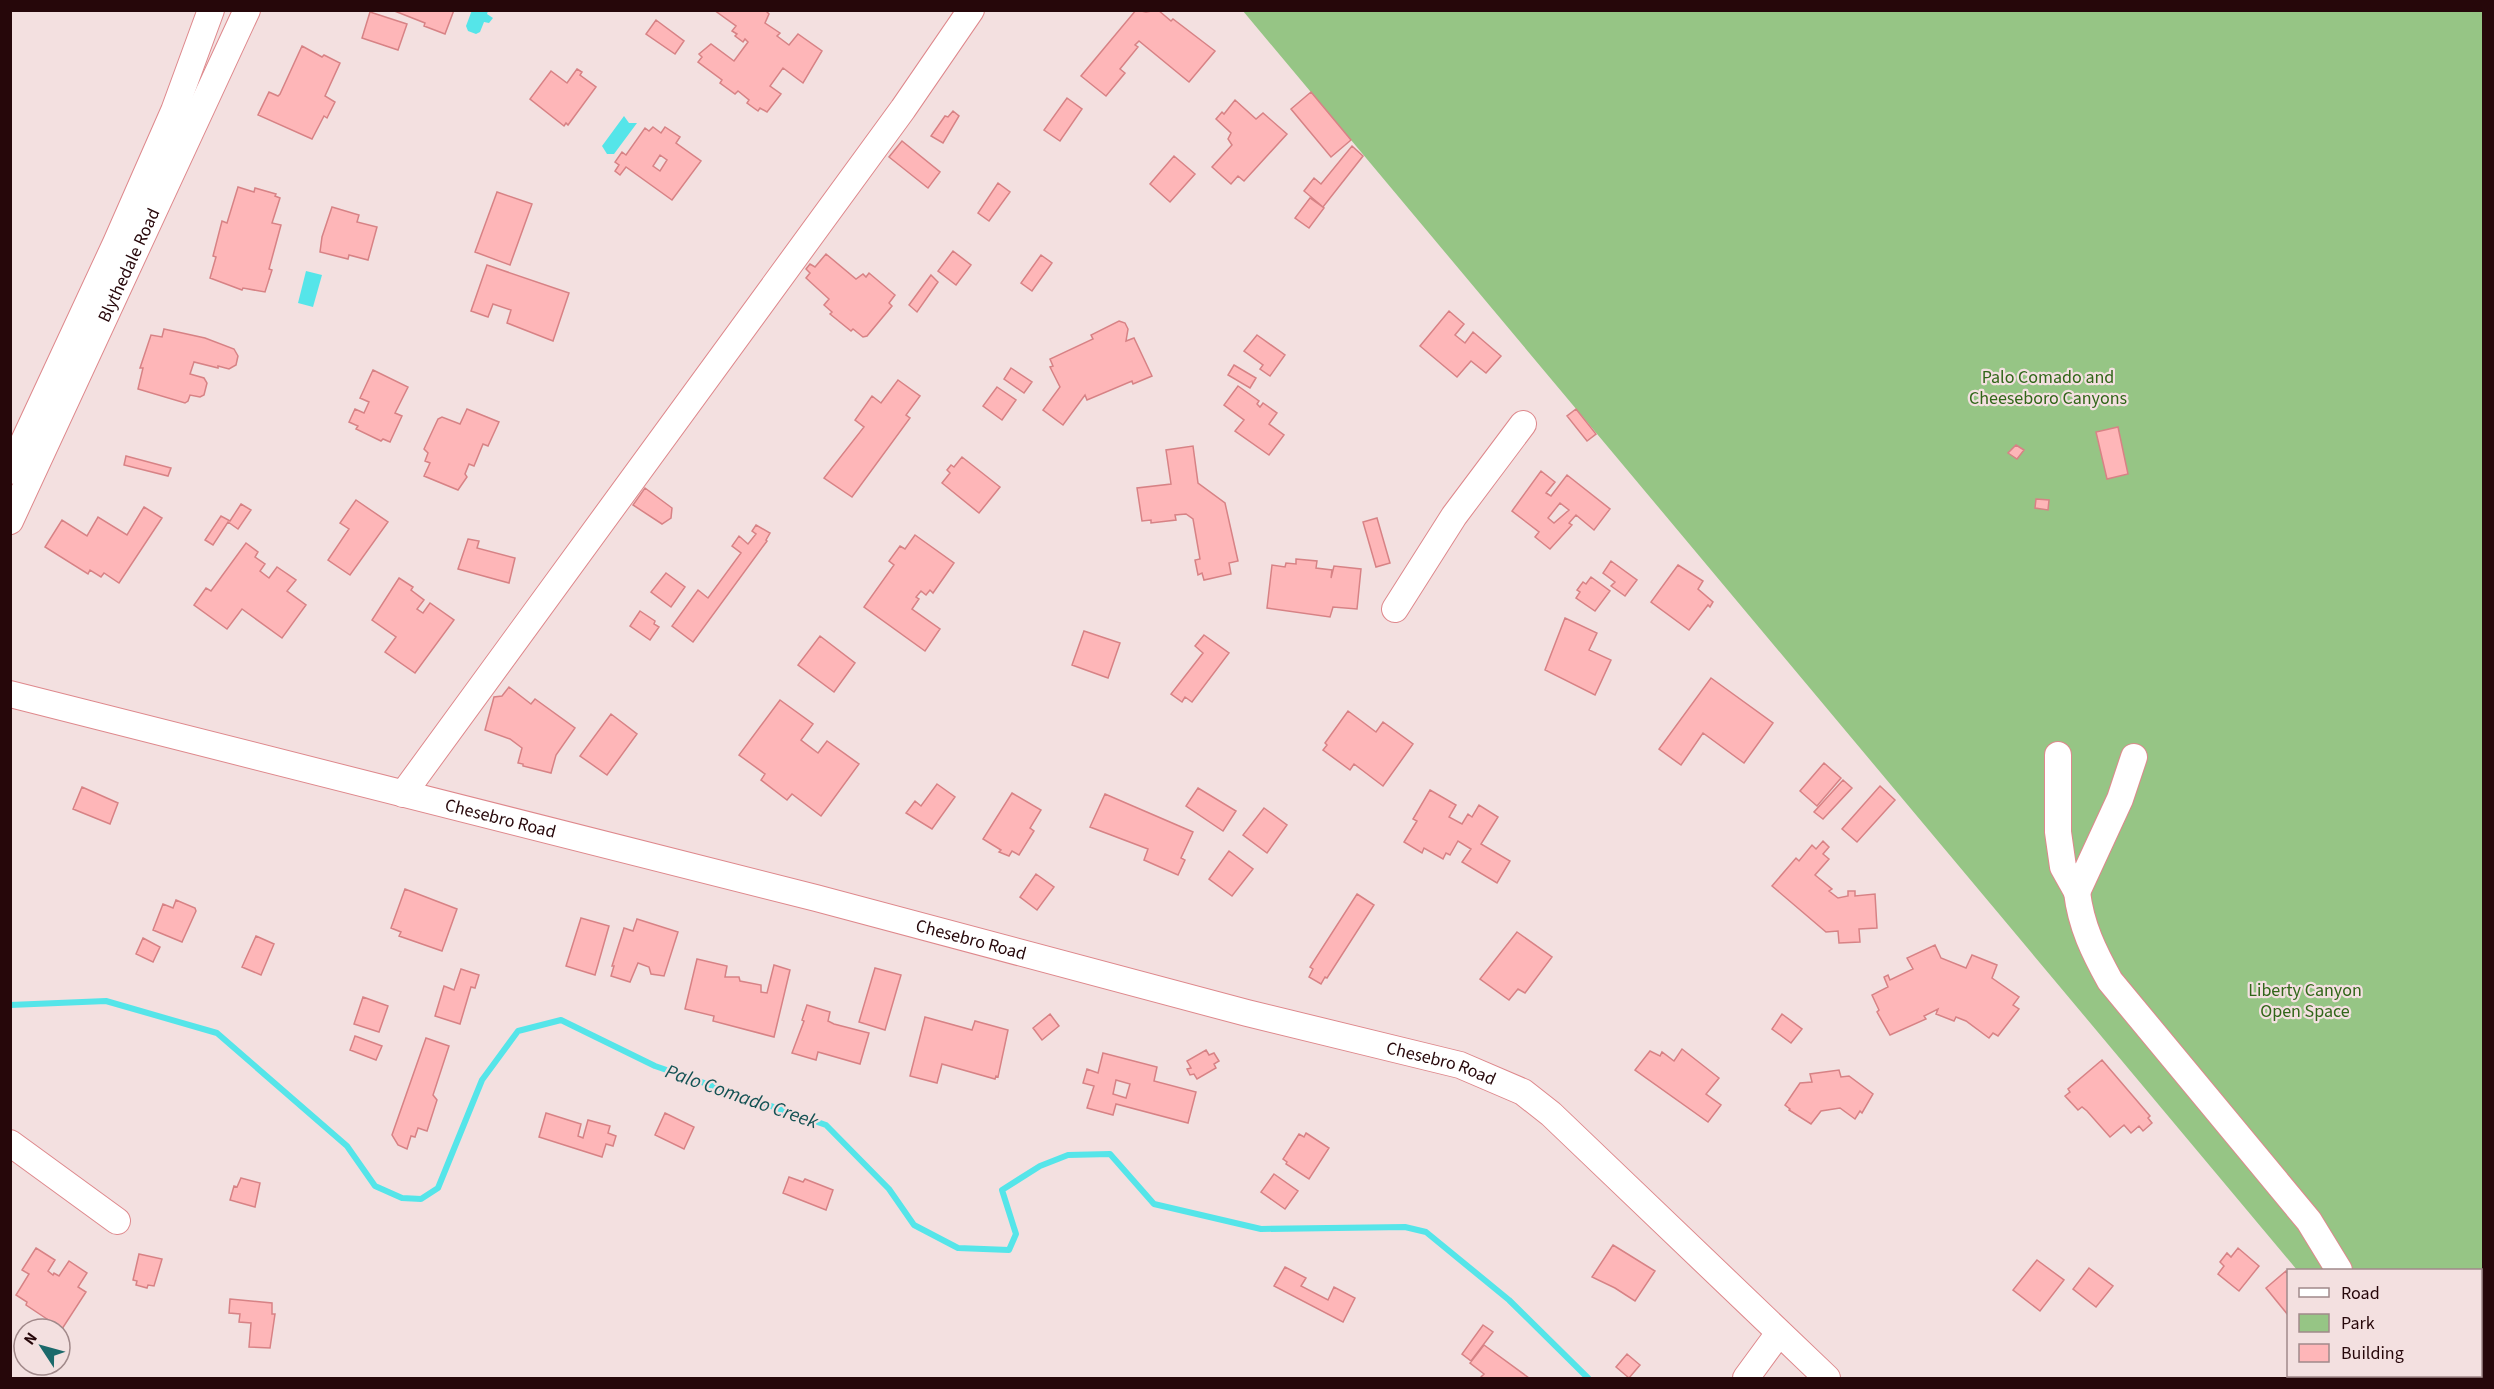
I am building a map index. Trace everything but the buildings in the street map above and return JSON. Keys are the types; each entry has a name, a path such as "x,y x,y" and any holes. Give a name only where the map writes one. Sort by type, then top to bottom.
{"street":[{"path":"10,471 116,243 174,111 211,10"},
{"name":"Blythedale Road","path":"10,521 247,10"},
{"path":"403,794 903,109 971,10"},
{"path":"1395,609 1454,516 1523,424"},
{"name":"Chesebro Road","path":"10,694 783,889 1247,1013 1470,1069 1523,1092 1551,1114 1827,1378"},
{"path":"2058,755 2058,832 2063,867 2077,892 2079,915 2087,937 2110,981 2309,1221 2338,1269"},
{"path":"2077,892 2120,799 2134,757"},
{"path":"10,1143 117,1221"},
{"path":"1746,1378 1779,1333"}],"green space":[{"name":"Palo Comado and Cheeseboro Canyons","path":"1243,11 2483,11 2483,1378 2308,1378 2482,1377 2482,1269 2296,1269"}],"water":[{"path":"472,10 488,11 487,14 493,18 489,23 484,22 480,32 476,34 468,31 466,26"},
{"path":"624,116 629,123 637,123 614,154 607,154 602,146"},
{"path":"306,271 322,275 313,307 298,303"}],"waterway":[{"name":"Palo Comado Creek","path":"10,1005 106,1001 217,1033 347,1146 375,1186 402,1198 421,1199 438,1188 482,1080 518,1031 561,1020 655,1066 826,1125 889,1189 914,1225 958,1248 1009,1250 1016,1234 1002,1190 1040,1166 1068,1155 1110,1154 1154,1204 1261,1229 1405,1227 1426,1232 1509,1300 1588,1378"}],"park label":[{"name":"Liberty Canyon Open Space","path":"2305,1000"}]}
